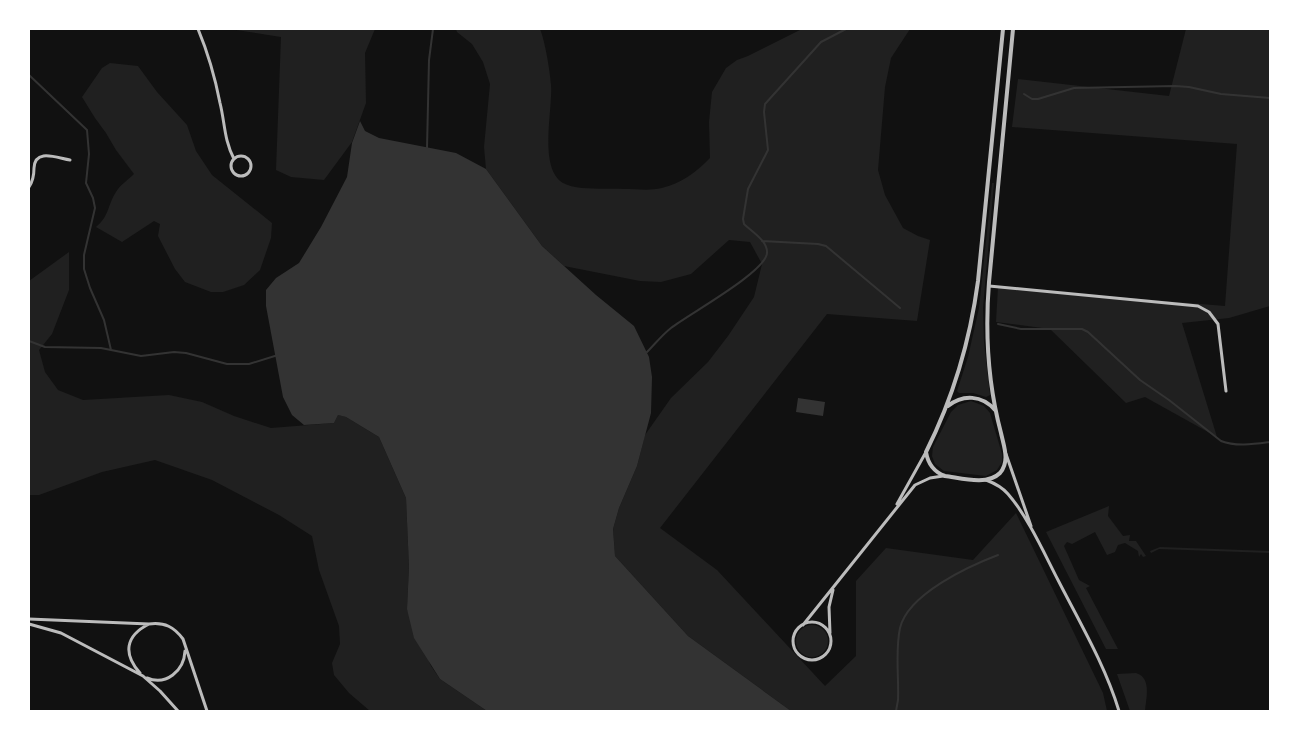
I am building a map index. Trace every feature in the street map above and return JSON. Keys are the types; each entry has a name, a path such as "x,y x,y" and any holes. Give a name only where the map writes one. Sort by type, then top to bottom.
{"street":[{"path":"198,29 207,50 227,146 234,159 232,168 234,173 243,176 249,173 251,164 248,158 243,156 234,159"},
{"path":"892,512 926,452 946,408 963,358 976,299 1003,29"},
{"path":"1013,29 987,324 989,362 996,412 1006,454 1034,534"},
{"path":"29,187 34,176 34,162 37,158 42,155 70,160"},
{"path":"989,286 1198,306 1209,312 1218,324 1226,391"},
{"path":"946,408 958,399 973,397 988,403 996,412"},
{"path":"926,452 932,468 945,476"},
{"path":"985,480 993,478 1000,473 1005,464 1006,454"},
{"path":"833,588 829,607 829,649 824,656 816,659 803,657 797,652 794,643 796,631 833,588 892,512 920,482 930,478 945,476 985,480 997,485 1006,492 1034,534 1098,658 1119,711"},
{"path":"29,619 159,623 169,626 177,631 183,639 207,711"},
{"path":"803,625 811,622 819,624 826,629 830,636"},
{"path":"29,624 61,633 151,680 160,680 176,674 182,667 186,649"},
{"path":"150,624 141,628 134,635 130,644 129,654 131,663 178,711"}],"shaded area":[{"path":"230,29 375,29 365,53 366,103 352,142 324,180 291,177 276,170 281,37"},
{"path":"456,29 540,29 550,79 551,96 548,138 551,165 555,176 569,186 593,189 648,190 669,186 682,180 700,168 710,158 709,122 712,92 726,68 737,60 802,29 910,29 891,58 885,87 878,170 885,195 903,228 930,240 917,321 827,314 660,528 717,570 825,686 856,656 856,581 886,548 973,560 1016,513 1103,693 1107,711 791,711 688,636 615,556 613,529 619,508 637,466 645,435 671,398 708,362 728,336 754,297 762,264 750,242 729,240 691,274 661,282 640,281 564,266 542,246 486,169 484,147 490,84 483,62 472,44 457,32"},
{"path":"1186,29 1270,29 1270,306 1229,318 1182,323 1217,437 1145,397 1126,403 1050,329 996,322 998,287 1225,306 1237,144 1012,127 1018,79 1169,96"},
{"path":"110,63 138,66 157,92 187,125 196,151 212,175 272,223 271,238 260,270 244,285 223,292 211,292 185,282 175,269 158,236 160,224 154,221 122,242 96,227 104,218 118,189 134,174 82,97 102,68"},
{"path":"360,121 365,131 379,138 456,153 486,169 542,246 596,295 634,326 649,357 652,377 651,413 637,466 619,508 613,529 615,556 688,636 791,711 487,711 440,679 414,638 407,609 409,567 406,498 379,437 346,417 338,415 334,423 304,425 292,415 283,397 266,306 266,290 276,278 299,263 321,227 347,177 352,143"},
{"path":"992,183 994,183 983,308 984,342 990,395 986,397 973,393 959,393 957,391 968,357 979,308"},
{"path":"69,252 69,290 52,334 39,350 45,372 58,390 83,400 169,395 202,402 234,416 271,428 334,423 338,415 346,417 379,437 406,498 409,567 407,609 431,666 440,679 487,711 370,711 349,693 334,675 332,663 340,644 339,626 319,570 312,536 279,515 212,480 155,460 102,472 39,495 29,495 29,281"},
{"path":"798,398 825,402 823,416 796,412"},
{"path":"971,401 984,406 990,413 1002,454 1002,462 997,470 986,476 944,471 935,464 932,456 933,447 951,412 958,405"},
{"path":"1109,506 1108,516 1123,536 1130,535 1129,541 1136,541 1146,556 1143,557 1141,554 1139,557 1138,551 1125,543 1118,545 1115,552 1107,555 1095,532 1072,544 1067,542 1064,546 1079,580 1090,586 1086,588 1118,649 1106,649 1046,532"},
{"path":"1160,547 1270,551 1270,553 1159,549 1151,553 1150,551"},
{"path":"812,625 824,629 828,641 824,653 812,657 800,653 796,641 800,629"},
{"path":"1136,673 1144,679 1146,684 1145,711 1130,711 1117,674"}],"waterway":[{"path":"427,148 429,60 433,29"},
{"path":"647,352 671,328 741,281 763,261 767,253 765,244 744,224 743,219 748,189 768,150 764,112 765,104 821,42 846,29"},
{"path":"29,75 87,130 89,154 86,183 93,198 95,208 84,255 84,269 104,320 111,350"},
{"path":"1024,94 1032,99 1038,99 1074,88 1175,86 1221,94 1270,98"},
{"path":"762,241 826,246 900,308"},
{"path":"998,324 1021,329 1082,329 1088,332 1140,380 1221,441 1239,444 1270,442"},
{"path":"29,341 45,347 101,348 141,356 174,352 186,353 227,364 249,364 278,355"},
{"path":"896,711 898,700 897,655 900,628 905,616 915,604 941,583 972,566 998,555"}]}
